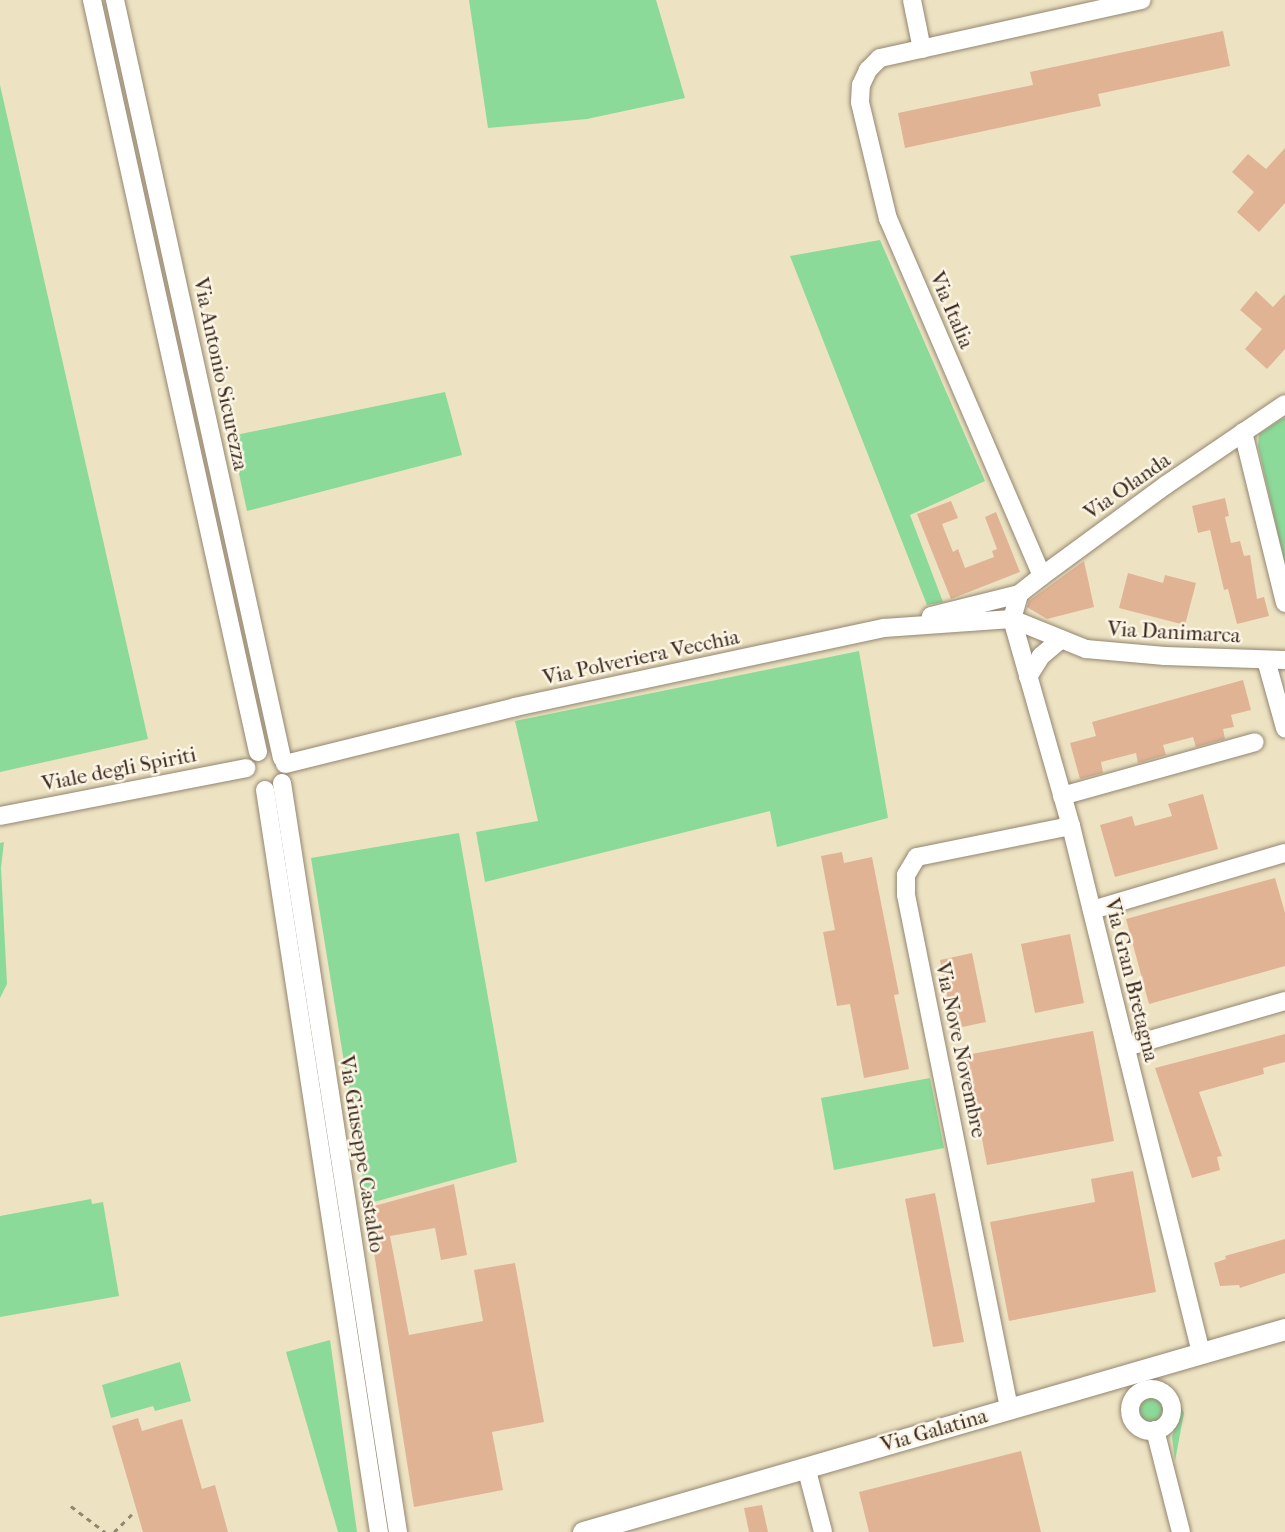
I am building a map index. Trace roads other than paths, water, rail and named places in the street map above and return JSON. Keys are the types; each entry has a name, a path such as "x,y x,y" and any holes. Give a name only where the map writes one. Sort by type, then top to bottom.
{"main road":[{"name":"Via Galatina","path":"583,1532 1285,1329"}],"street":[{"path":"92,0 258,752"},
{"name":"Via Antonio Sicurezza","path":"115,0 284,761"},
{"path":"912,0 922,49 1133,1"},
{"name":"Via Italia","path":"922,49 880,58 868,70 861,85 860,102 888,219 1042,576"},
{"name":"Via Olanda","path":"1019,594 1285,404"},
{"path":"1243,432 1285,603"},
{"path":"884,628 1019,594 1012,619"},
{"name":"Via Polveriera Vecchia","path":"284,761 515,707 884,628 1012,619"},
{"name":"Via Danimarca","path":"1012,619 1086,649 1165,656 1285,660"},
{"name":"Via Gran Bretagna","path":"1012,619 1071,826 1201,1353"},
{"path":"1028,677 1041,656 1061,639"},
{"path":"1266,660 1285,728"},
{"path":"1062,796 1255,742"},
{"path":"271,751 284,761 282,783 265,790 253,785 246,768 258,752 271,751"},
{"name":"Viale degli Spiriti","path":"0,816 246,768"},
{"name":"Via Giuseppe Castaldo","path":"282,783 398,1532"},
{"name":"Via Giuseppe Castaldo","path":"265,790 379,1532"},
{"name":"Via Nove Novembre","path":"1009,1408 906,895 906,875 917,857 1071,826"},
{"path":"1091,910 1285,853"},
{"path":"1126,1047 1285,1000"},
{"path":"1166,1396 1171,1361"},
{"path":"1109,1378 1131,1403"},
{"path":"1155,1389 1166,1396 1170,1402 1170,1416 1162,1427 1148,1430 1135,1424 1130,1410 1131,1403 1143,1390 1155,1389"},
{"path":"1155,1430 1181,1532"},
{"path":"806,1467 823,1532"}]}
